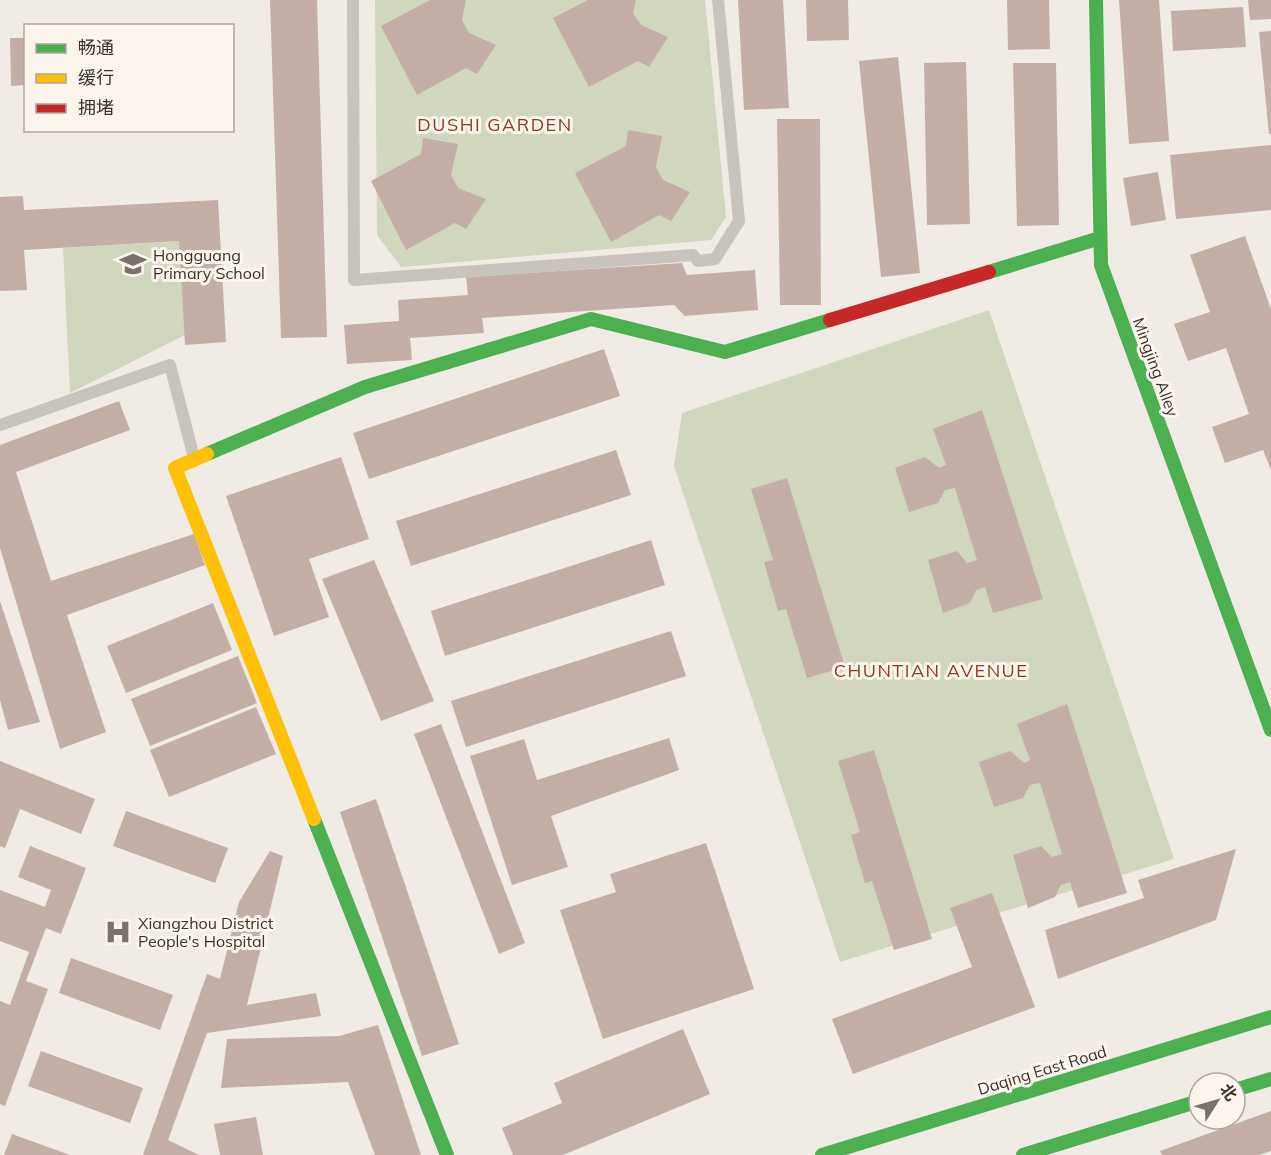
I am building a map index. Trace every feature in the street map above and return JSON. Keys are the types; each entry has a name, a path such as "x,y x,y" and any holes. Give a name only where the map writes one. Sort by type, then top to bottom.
{"street":[{"name":"Mingjing Alley","path":"1096,0 1101,265 1271,730"},
{"path":"447,1155 175,468 365,387 591,319 725,352 1100,238"},
{"name":"Daqing East Road","path":"822,1155 1271,1017"},
{"path":"1247,1086 1271,1079"},
{"path":"1023,1155 1187,1105"}],"lane":[{"path":"352,0 354,280 693,255 698,261 715,260 739,221 718,0"},
{"path":"0,425 170,365 194,459"}],"green space":[{"path":"375,0 705,0 726,217 711,240 401,267 377,235"},
{"path":"179,241 185,335 70,393 63,248"},
{"path":"989,310 1174,859 840,962 674,466 682,413"}],"building":[{"path":"270,0 317,0 327,337 281,338"},
{"path":"430,0 466,0 462,20 469,33 496,45 477,74 466,68 417,95 381,26"},
{"path":"588,0 636,0 633,13 641,25 668,37 649,67 638,61 589,87 553,18"},
{"path":"738,0 783,0 789,108 744,110"},
{"path":"806,0 848,0 849,40 807,41"},
{"path":"1007,0 1049,0 1050,49 1008,50"},
{"path":"1119,0 1159,0 1169,141 1129,144"},
{"path":"1248,0 1271,0 1271,19 1250,20"},
{"path":"1243,7 1246,47 1173,51 1171,11"},
{"path":"1271,31 1271,134 1269,134 1259,32"},
{"path":"10,38 24,38 24,85 11,86"},
{"path":"898,57 920,273 881,277 859,61"},
{"path":"966,62 970,224 927,225 924,63"},
{"path":"1013,63 1056,63 1059,225 1017,226"},
{"path":"777,119 820,119 821,305 780,305"},
{"path":"628,130 662,136 656,167 663,180 690,192 671,221 659,215 611,242 575,173 626,146"},
{"path":"423,138 458,144 451,175 458,188 486,199 466,229 455,223 406,250 371,181 421,154"},
{"path":"1271,145 1271,210 1176,219 1170,155"},
{"path":"1158,172 1166,220 1131,226 1123,178"},
{"path":"23,196 24,210 218,200 226,342 185,345 179,241 24,250 27,290 0,291 0,197"},
{"path":"1245,236 1271,309 1271,470 1263,450 1225,463 1212,427 1249,414 1226,348 1188,361 1174,324 1210,312 1190,255"},
{"path":"682,263 687,275 755,270 758,310 685,316 674,305 482,318 484,333 410,338 412,360 347,364 344,325 399,321 398,300 468,295 466,277"},
{"path":"604,349 620,396 369,479 353,433"},
{"path":"119,401 130,430 16,472 51,581 194,534 205,565 67,615 106,732 60,749 0,548 0,445"},
{"path":"982,410 1043,599 993,613 985,587 976,590 970,603 943,613 928,560 957,551 967,563 977,560 955,488 945,490 938,503 909,512 895,468 925,457 939,468 946,465 933,429"},
{"path":"616,450 631,495 411,566 396,521"},
{"path":"341,457 369,539 309,559 329,617 274,636 226,496"},
{"path":"787,478 845,667 807,678 786,609 778,611 764,562 773,560 751,489"},
{"path":"651,540 665,585 445,656 431,611"},
{"path":"374,560 434,701 381,721 322,579"},
{"path":"0,601 40,722 8,730 0,700"},
{"path":"213,603 232,650 126,693 107,646"},
{"path":"671,631 686,676 466,747 451,701"},
{"path":"238,656 257,703 150,746 131,699"},
{"path":"1067,704 1127,893 1078,908 1070,882 1061,885 1055,897 1028,908 1013,855 1041,846 1052,857 1062,854 1040,783 1030,785 1023,798 994,807 979,762 1010,751 1024,763 1030,760 1017,724"},
{"path":"256,707 276,754 169,797 150,750"},
{"path":"441,724 525,943 499,954 414,734"},
{"path":"669,738 679,770 551,816 568,867 512,885 470,756 524,739 537,780"},
{"path":"874,750 932,939 894,950 872,881 865,883 851,835 860,832 838,761"},
{"path":"0,761 95,799 81,834 20,809 5,848 0,846"},
{"path":"376,799 459,1044 422,1056 340,812"},
{"path":"126,811 228,848 215,883 113,846"},
{"path":"706,843 754,989 603,1039 560,910 616,892 610,874"},
{"path":"30,846 86,868 61,934 46,928 26,981 48,989 5,1106 0,1104 0,1001 10,1005 29,952 0,941 0,890 45,907 51,890 18,877"},
{"path":"1236,849 1216,920 1058,979 1045,930 1144,898 1138,880"},
{"path":"270,851 283,856 247,1005 316,993 321,1016 207,1033 168,1140 199,1155 143,1155 207,974 220,979 239,902"},
{"path":"992,893 1035,1007 853,1074 832,1019 972,967 950,908"},
{"path":"71,958 173,995 160,1030 59,993"},
{"path":"378,1025 421,1155 375,1155 348,1082 221,1088 227,1039 339,1036"},
{"path":"683,1029 710,1094 563,1155 513,1155 502,1128 562,1103 554,1083"},
{"path":"41,1051 143,1088 130,1123 28,1086"},
{"path":"1271,1111 1271,1151 1259,1155 1162,1155 1160,1151 1216,1131 1247,1131 1247,1120"},
{"path":"256,1117 263,1155 220,1155 214,1124"},
{"path":"12,1134 70,1155 4,1155"}],"traffic: fast":[{"path":"1096,0 1101,265 1271,730"},
{"path":"989,272 1100,238"},
{"path":"207,454 365,387 591,319 725,352 830,320"},
{"path":"314,819 447,1155"},
{"path":"822,1155 1271,1017"},
{"path":"1247,1086 1271,1079"},
{"path":"1023,1155 1187,1105"}],"traffic: slow":[{"path":"207,454 175,468 314,819"}],"traffic: jam":[{"path":"830,320 989,272"}],"place":[{"name":"Hongguang Primary School","path":"133,264"},
{"name":"Xiangzhou District People's Hospital","path":"118,932"}],"district":[{"name":"DUSHI GARDEN","path":"495,124"},
{"name":"CHUNTIAN AVENUE","path":"931,670"}]}
